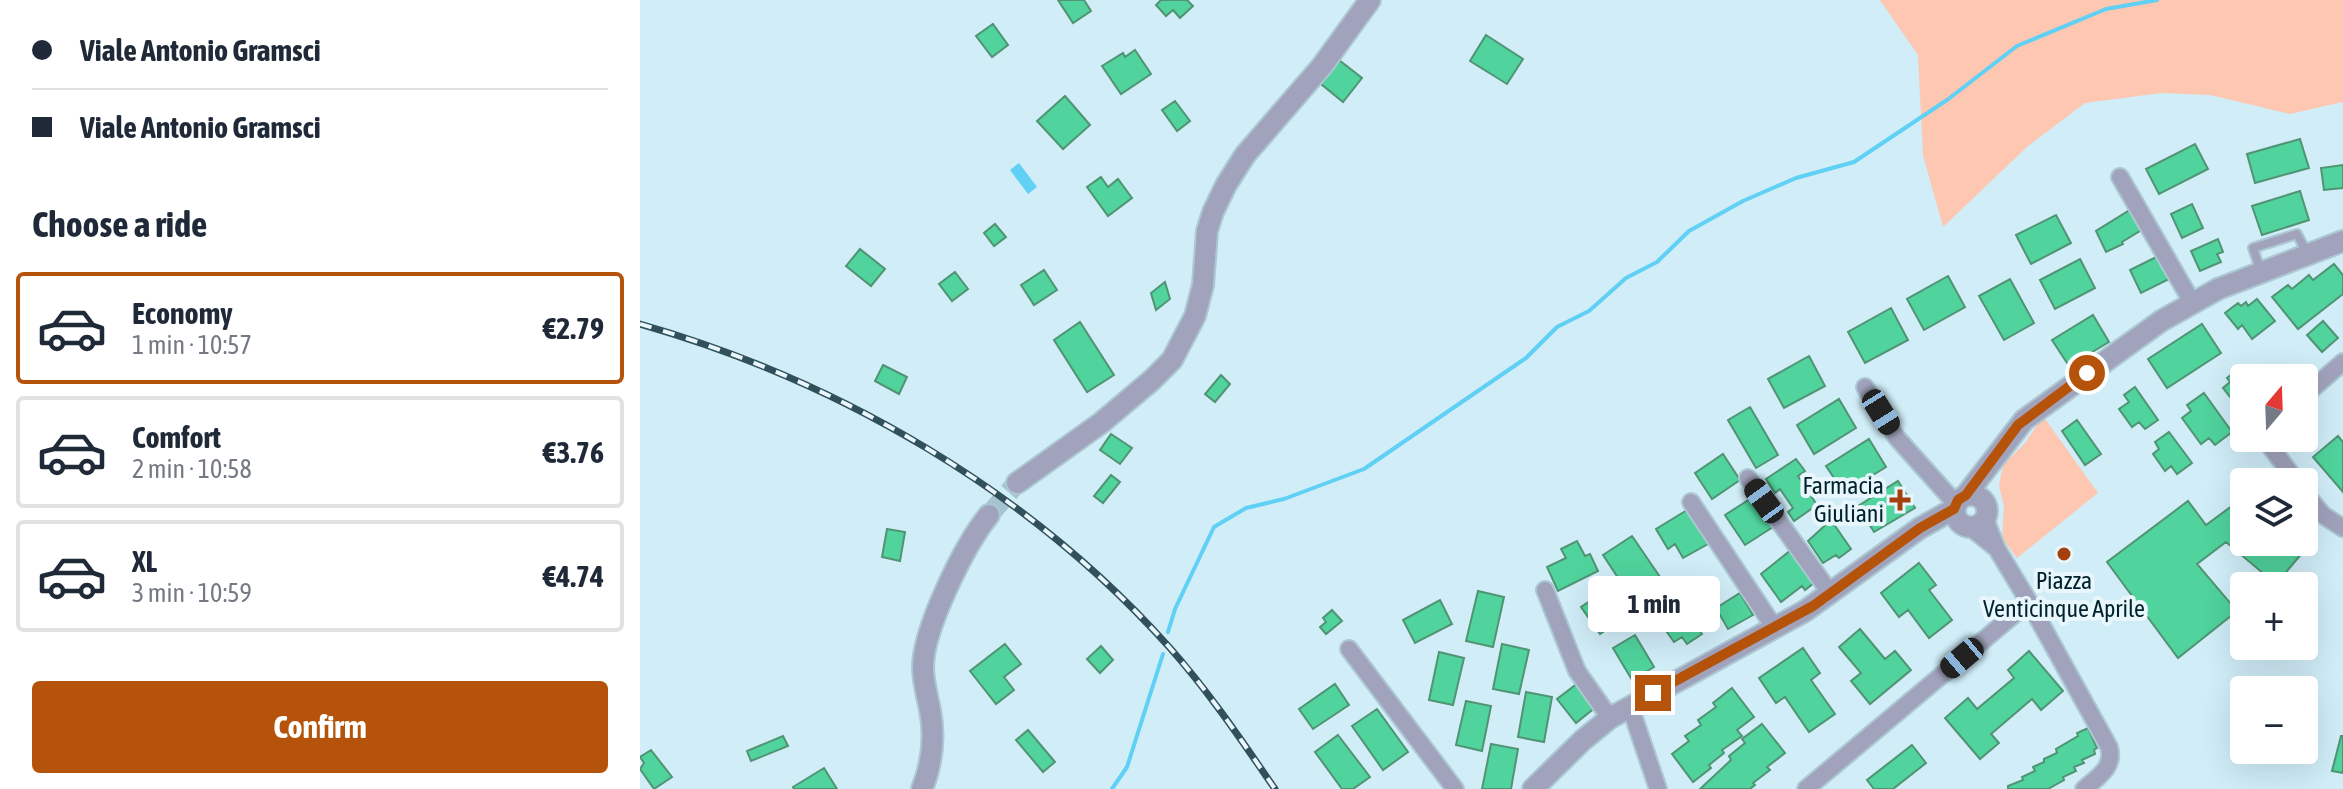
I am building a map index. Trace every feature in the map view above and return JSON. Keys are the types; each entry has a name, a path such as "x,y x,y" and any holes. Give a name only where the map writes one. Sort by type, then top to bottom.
{"street":[{"path":"1017,483 1101,423 1172,360 1195,316 1203,285 1207,231 1226,185 1245,155 1322,66 1370,0"},
{"path":"2120,177 2192,302"},
{"path":"1533,789 1610,718 1831,594 1920,528 1967,510 1993,459 2018,425 2192,302 2343,241"},
{"path":"2318,384 2343,362"},
{"path":"1865,387 1897,438 1967,510 1997,549 2110,750 2109,766 2084,789"},
{"path":"1748,478 1831,594"},
{"path":"1691,502 1774,627"},
{"path":"2318,509 2343,528"},
{"path":"922,789 930,764 932,740 923,677 924,650 956,567 989,515"},
{"path":"1545,590 1577,671 1610,718"},
{"path":"1806,789 2029,602"},
{"path":"1349,649 1455,789"},
{"path":"1630,706 1658,789"}],"shaded area":[{"path":"1880,0 2343,0 2343,102 2290,114 2210,95 2161,93 2085,103 2028,146 1943,227 1923,155 1918,55"},
{"path":"2043,416 2098,493 2017,558 2002,538 2004,507 1999,485 2003,465 2025,443"}],"water":[{"path":"1019,163 1037,187 1028,194 1010,170"}],"building":[{"path":"1058,0 1084,0 1091,11 1073,23"},
{"path":"1161,0 1187,0 1193,6 1180,18 1173,10 1166,16 1156,5"},
{"path":"993,24 1008,45 992,57 976,36"},
{"path":"1486,35 1523,59 1507,84 1470,61"},
{"path":"1135,50 1151,74 1121,94 1102,66 1123,53 1125,57"},
{"path":"1339,60 1362,78 1343,102 1321,84"},
{"path":"1065,96 1090,125 1063,149 1037,121"},
{"path":"1175,101 1190,121 1177,131 1162,110"},
{"path":"2300,139 2309,168 2255,183 2247,154"},
{"path":"2195,144 2208,169 2159,194 2146,169"},
{"path":"2343,165 2343,188 2324,190 2321,168"},
{"path":"1101,177 1108,187 1118,179 1132,198 1108,216 1087,187"},
{"path":"2300,191 2309,220 2262,235 2252,206"},
{"path":"2192,204 2203,228 2182,238 2171,214"},
{"path":"2133,208 2143,229 2106,252 2096,231"},
{"path":"2056,215 2071,243 2031,264 2016,235"},
{"path":"995,224 1006,237 994,246 984,233"},
{"path":"2218,239 2223,252 2217,254 2221,262 2200,271 2191,251"},
{"path":"860,249 885,269 871,286 846,266"},
{"path":"2158,256 2169,279 2141,293 2130,270"},
{"path":"2080,259 2095,288 2055,309 2040,280"},
{"path":"2334,264 2343,275 2343,294 2298,329 2272,297 2288,285 2292,289 2309,275 2313,280"},
{"path":"1044,270 1057,290 1034,305 1021,285"},
{"path":"955,272 968,289 952,301 939,284"},
{"path":"1948,276 1965,307 1924,330 1907,299"},
{"path":"2010,279 2034,323 2004,340 1979,296"},
{"path":"1165,282 1170,299 1156,310 1151,293"},
{"path":"2257,299 2275,321 2252,339 2242,325 2238,329 2225,313 2238,303 2241,306 2246,302 2248,306"},
{"path":"1891,308 1908,340 1865,363 1848,332"},
{"path":"2093,315 2109,342 2069,366 2052,340"},
{"path":"2323,321 2338,338 2322,352 2307,335"},
{"path":"1080,322 1114,375 1087,392 1054,340"},
{"path":"2202,324 2221,353 2167,388 2148,359"},
{"path":"1809,356 1825,386 1784,408 1768,379"},
{"path":"883,365 907,377 899,394 875,381"},
{"path":"1221,375 1230,384 1215,402 1205,394"},
{"path":"2230,382 2230,397 2223,388"},
{"path":"2135,387 2158,420 2145,429 2139,422 2132,427 2119,409 2129,402 2124,395"},
{"path":"2204,393 2230,434 2215,445 2209,438 2201,444 2182,418 2191,411 2187,405"},
{"path":"1839,399 1856,428 1814,454 1797,425"},
{"path":"1750,407 1778,455 1756,468 1728,420"},
{"path":"2077,420 2101,454 2085,465 2062,431"},
{"path":"2169,432 2192,463 2177,474 2171,466 2165,471 2153,454 2159,449 2155,442"},
{"path":"1111,434 1132,448 1120,464 1100,450"},
{"path":"2338,436 2343,442 2343,492 2313,457"},
{"path":"1869,439 1886,467 1844,493 1826,466"},
{"path":"1723,454 1740,480 1712,499 1695,473"},
{"path":"1796,459 1805,471 1798,476 1817,505 1794,521 1788,512 1793,508 1780,489 1775,493 1766,479"},
{"path":"1111,475 1120,482 1103,503 1094,496"},
{"path":"1898,481 1915,508 1874,532 1858,506"},
{"path":"1753,497 1773,527 1745,545 1725,515"},
{"path":"2188,501 2206,525 2230,507 2230,545 2226,542 2197,564 2230,603 2230,617 2178,658 2107,562"},
{"path":"1687,510 1708,544 1683,558 1675,544 1668,549 1656,529"},
{"path":"1831,520 1851,549 1839,558 1836,555 1823,563 1808,541"},
{"path":"887,529 905,532 900,561 882,557"},
{"path":"1632,536 1660,577 1630,596 1603,555"},
{"path":"1577,541 1585,556 1590,554 1598,571 1558,591 1547,567 1566,558 1561,549"},
{"path":"1791,550 1814,583 1805,590 1802,586 1781,602 1761,574"},
{"path":"2243,556 2300,556 2286,572 2262,572"},
{"path":"1919,563 1936,585 1929,590 1952,620 1929,638 1908,610 1899,617 1881,593"},
{"path":"1611,587 1629,614 1600,634 1581,607"},
{"path":"1478,591 1504,597 1493,647 1466,641"},
{"path":"1740,593 1753,615 1728,629 1716,608"},
{"path":"1674,594 1702,634 1687,644 1682,637 1674,642 1651,610"},
{"path":"1440,600 1452,624 1415,643 1403,620"},
{"path":"1332,610 1342,621 1326,634 1320,627 1326,622 1323,618"},
{"path":"1860,629 1885,659 1895,651 1911,670 1870,704 1851,681 1861,673 1839,647"},
{"path":"1635,635 1654,667 1632,680 1613,648"},
{"path":"1005,644 1021,664 1004,677 1014,690 996,704 970,671"},
{"path":"1502,644 1529,650 1519,694 1493,689"},
{"path":"1101,646 1113,660 1100,673 1087,659"},
{"path":"1803,648 1820,673 1811,680 1835,714 1809,732 1785,697 1776,703 1759,678"},
{"path":"2029,651 2063,691 2041,710 2032,699 1991,734 1999,743 1980,759 1945,718 1968,698 1977,709 2014,678 2008,670"},
{"path":"1439,652 1464,658 1453,705 1429,700"},
{"path":"1578,683 1597,706 1576,723 1557,699"},
{"path":"1335,684 1349,705 1313,729 1299,709"},
{"path":"1732,688 1754,717 1737,730 1742,736 1722,750 1724,753 1709,765 1711,768 1693,782 1672,754 1689,741 1685,736 1701,725 1698,720 1716,707 1713,703"},
{"path":"1526,692 1552,697 1544,742 1518,737"},
{"path":"1466,701 1491,706 1482,751 1456,745"},
{"path":"1377,709 1408,752 1383,770 1352,726"},
{"path":"1762,724 1785,753 1767,767 1770,770 1750,789 1700,789 1731,760 1729,756 1745,743 1742,739"},
{"path":"2088,728 2097,748 2095,754 2074,767 2076,771 2048,789 2008,789 2008,786 2035,771 2033,767 2057,753 2056,749"},
{"path":"1028,730 1055,762 1043,772 1016,740"},
{"path":"1338,735 1370,777 1353,789 1342,789 1315,752"},
{"path":"783,736 788,746 751,761 747,751"},
{"path":"2343,736 2343,773 2332,771"},
{"path":"1491,744 1518,749 1511,789 1482,789"},
{"path":"1912,745 1926,763 1893,789 1874,789 1867,780"},
{"path":"651,750 672,777 654,789 640,769 644,763 640,757"},
{"path":"824,768 837,789 794,789 793,787"}],"waterway":[{"path":"1168,632 1175,609 1214,527 1246,508 1284,499 1364,469 1526,358 1557,327 1589,311 1626,278 1657,262 1689,231 1743,201 1796,178 1854,162 1947,100 2017,46 2106,9 2157,0"},
{"path":"1112,789 1127,767 1163,654"}],"tunnel":[{"path":"989,515 1017,483"}],"railway":[{"path":"640,324 788,377 859,410 928,449 994,492 1057,540 1116,592 1170,648 1212,699 1275,789"}],"place":[{"name":"Farmacia Giuliani","path":"1900,500"},
{"name":"Piazza Venticinque Aprile","path":"2064,554"}],"route":[{"path":"1653,693 1813,606 1920,528 1954,509 2018,425 2087,373"}]}
